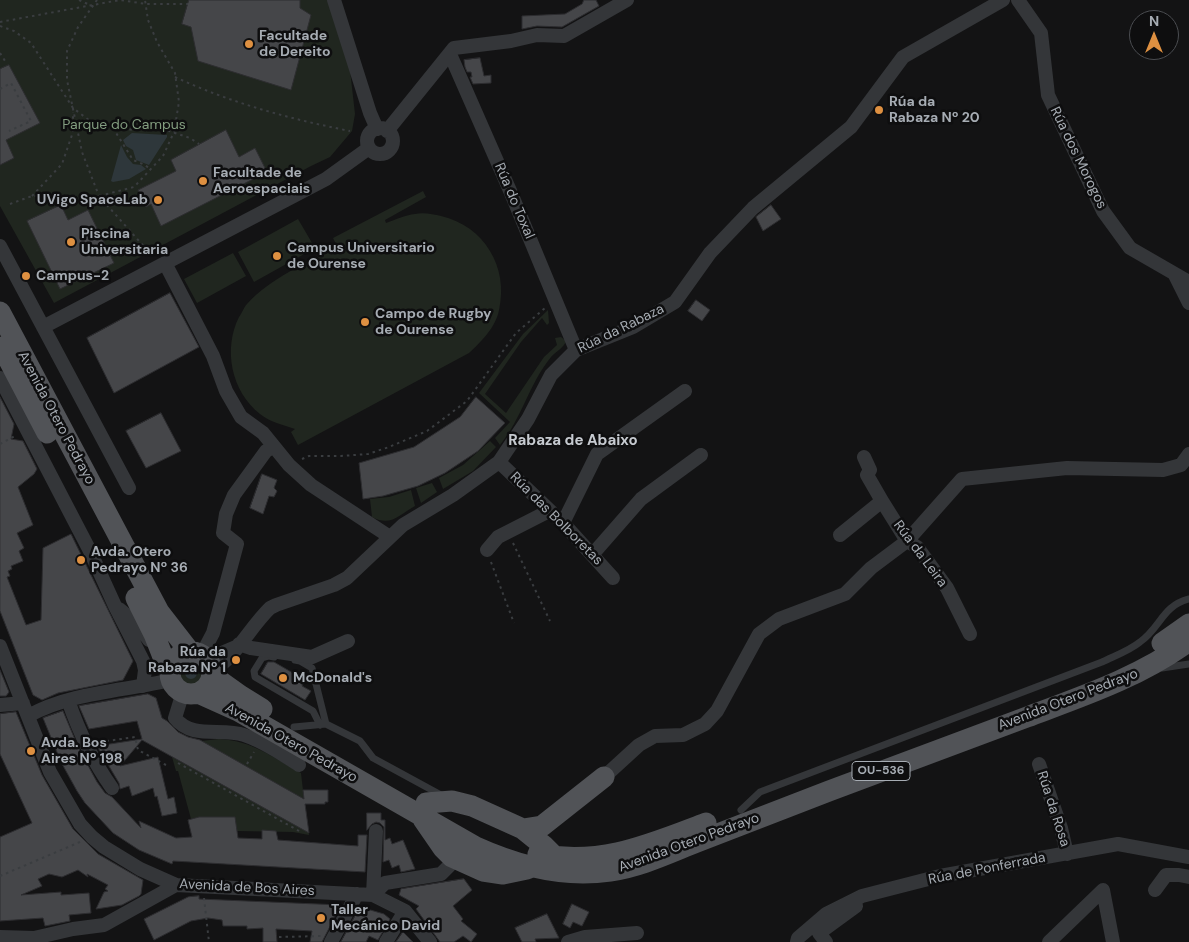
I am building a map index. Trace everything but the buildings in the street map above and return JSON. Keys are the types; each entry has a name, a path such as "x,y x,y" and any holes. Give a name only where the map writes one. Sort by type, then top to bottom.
{"main road":[{"name":"Avenida Otero Pedrayo","path":"0,312 159,612 205,662 240,696 294,727 423,809"},
{"name":"Avenida Otero Pedrayo","path":"0,342 138,602 165,662 181,684 238,711 423,809"},
{"name":"Avenida Otero Pedrayo","path":"453,827 476,847 508,854 534,867 562,872 584,866 609,856 643,847 1131,662 1162,631 1189,624"},
{"name":"Avenida Otero Pedrayo","path":"508,854 522,851 549,852 584,866 612,871 650,861 829,791 1070,701 1144,670 1189,641"},
{"path":"180,655 205,662 208,686 181,684 176,658 180,655"},
{"path":"523,829 542,826 604,777"},
{"path":"423,809 453,827 503,821 523,829 549,852 604,777"},
{"path":"423,809 453,827 483,871 503,874 534,867"},
{"path":"483,871 508,854 514,839 503,821"}],"street":[{"path":"334,0 370,113 382,130 392,137 390,149 379,154 369,148 368,136 372,132 382,130 454,48 511,41 537,35 564,36 627,0"},
{"name":"Rúa da Rabaza","path":"238,645 270,608 276,604 334,585 348,578 403,525 453,495 499,462 528,419 551,375 576,350 633,327 675,302 710,254 753,208 851,127 903,57 1003,0"},
{"name":"Rúa dos Morogos","path":"1018,0 1041,33 1048,96 1103,211 1130,248 1189,282"},
{"name":"Rúa do Toxal","path":"450,54 576,350"},
{"path":"43,327 326,179 369,148"},
{"path":"0,246 129,488"},
{"path":"165,263 213,356 226,391 242,416 263,432 289,465 311,485 390,538"},
{"path":"1175,275 1189,303"},
{"name":"Avenida Otero Pedrayo","path":"0,378 90,551 114,606 143,661 145,670 143,686"},
{"path":"563,523 597,454 685,391"},
{"path":"205,662 237,544 223,534 226,514 234,495 266,451 273,446"},
{"path":"604,777 639,745 655,736 683,736 705,724 717,711 760,634 779,619 846,594 872,568 907,541 962,479 1067,468 1163,470 1182,465 1189,454"},
{"path":"592,555 640,499 701,455"},
{"name":"Rúa da Leira","path":"864,457 870,470 867,475 882,501 907,541 917,547 947,588 970,634"},
{"name":"Rúa das Bolboretas","path":"499,462 563,523 613,578"},
{"path":"840,535 882,501"},
{"path":"486,550 498,537 549,511"},
{"name":"Avenida Otero Pedrayo","path":"114,606 136,623 150,640 159,647"},
{"path":"205,662 238,645 312,657 348,641"},
{"name":"Avenida de Bos Aires","path":"0,646 50,772 80,824 92,837 122,859 176,885 372,895 405,910 430,942"},
{"path":"0,704 25,709 40,709 68,700 143,686 181,684"},
{"name":"Avenida Otero Pedrayo","path":"181,684 175,718 180,725 195,730 242,734 260,741 299,765"},
{"path":"68,700 85,744 97,767 112,788"},
{"name":"Rúa da Rosa","path":"1038,764 1061,828 1067,854"},
{"path":"372,895 384,883 441,874 449,866 453,827"},
{"path":"372,895 376,831"},
{"name":"Rúa de Ponferrada","path":"798,940 826,914 867,895 940,876 1118,844 1189,857"},
{"path":"1155,890 1166,876 1179,875 1189,877"},
{"path":"0,937 39,940 109,923 176,885"},
{"path":"1049,942 1103,890 1113,942"},
{"path":"333,939 357,894"},
{"path":"826,942 819,933 860,903 867,895"},
{"path":"386,942 405,910"},
{"path":"568,942 585,937 637,933"}],"lane":[{"path":"1162,631 1167,610 1178,602 1189,600"},
{"path":"323,724 312,668 300,661 269,656 262,658 254,671 255,677 313,711 323,724 360,741 373,758 453,827"},
{"path":"1144,670 1189,664"},
{"path":"294,727 323,724"}],"path":[{"path":"79,0 92,6"},
{"path":"97,0 78,27 67,51 67,80 82,152 99,196 147,250"},
{"path":"0,22 120,0 146,4 188,4"},
{"path":"10,204 32,196 99,196 134,187 163,156 174,132 179,102 175,73 157,42 148,20 145,0"},
{"path":"0,26 14,31 31,43 73,108 94,124 120,130 160,128 174,132 199,144"},
{"path":"0,52 7,64"},
{"path":"176,77 254,108 310,123 350,131"},
{"path":"0,89 11,84 31,121 9,131"},
{"path":"32,196 62,164 73,132 73,108"},
{"path":"113,128 133,160 150,169"},
{"path":"289,465 309,456 368,454 427,431 467,401 516,333 541,310 556,301"},
{"path":"0,444 27,429"},
{"path":"508,532 550,621"},
{"path":"486,550 514,623"},
{"path":"85,744 135,737 138,750 166,765"},
{"path":"178,763 299,831"},
{"path":"0,876 92,837"},
{"path":"202,886 209,942"},
{"path":"279,937 333,939"}],"green space":[{"name":"Parque do Campus","path":"0,0 328,0 350,70 355,114 352,131 330,157 54,303 0,206"},
{"path":"423,191 426,197 385,220 386,223 404,216 421,213 441,216 456,221 470,229 490,251 496,264 501,294 495,322 483,339 469,353 298,445 291,432 295,429 272,421 260,414 250,405 236,382 231,356 231,342 239,317 247,304 256,295 277,279 337,246 333,238"},
{"path":"298,219 315,248 254,282 238,252"},
{"path":"233,253 246,276 197,303 184,279"},
{"path":"548,310 549,323 547,325 542,318 521,342 485,394 506,413 544,357 557,345 555,338 561,337 566,341 564,346 543,367 508,435 500,445 495,438 510,422 479,393 523,334"},
{"path":"490,441 496,447 473,471 443,489 439,478 463,465"},
{"path":"432,483 437,492 421,503 416,488"},
{"path":"411,490 415,506 395,519 384,521 372,517 370,499 389,497"},
{"path":"192,660 201,664 205,673 201,682 192,686 183,682 179,673 183,664"},
{"path":"231,740 252,746 301,773 304,799 201,741"},
{"path":"172,757 303,829 308,829 309,835 293,832 237,831 235,817 199,817 191,819 178,771 176,771"}],"shaded area":[{"path":"132,133 167,135 149,165 136,160 133,150 126,146 123,140"},
{"path":"121,145 133,164 141,165 146,169 129,179 113,182 111,181"},
{"path":"191,667 197,673 191,679 185,673"}],"place":[{"name":"Facultade de Dereito","path":"249,44"},
{"name":"Rúa da Rabaza Nº 20","path":"879,110"},
{"name":"Facultade de Aeroespaciais","path":"203,181"},
{"name":"UVigo SpaceLab","path":"158,200"},
{"name":"Piscina Universitaria","path":"71,242"},
{"name":"Campus Universitario de Ourense","path":"277,256"},
{"name":"Campus-2","path":"26,276"},
{"name":"Campo de Rugby de Ourense","path":"365,322"},
{"name":"Avda. Otero Pedrayo Nº 36","path":"81,560"},
{"name":"Rúa da Rabaza Nº 1","path":"236,660"},
{"name":"McDonald's","path":"283,678"},
{"name":"Avda. Bos Aires Nº 198","path":"31,751"},
{"name":"Taller Mecánico David","path":"321,918"}],"district":[{"name":"Rabaza de Abaixo","path":"573,441"}]}
